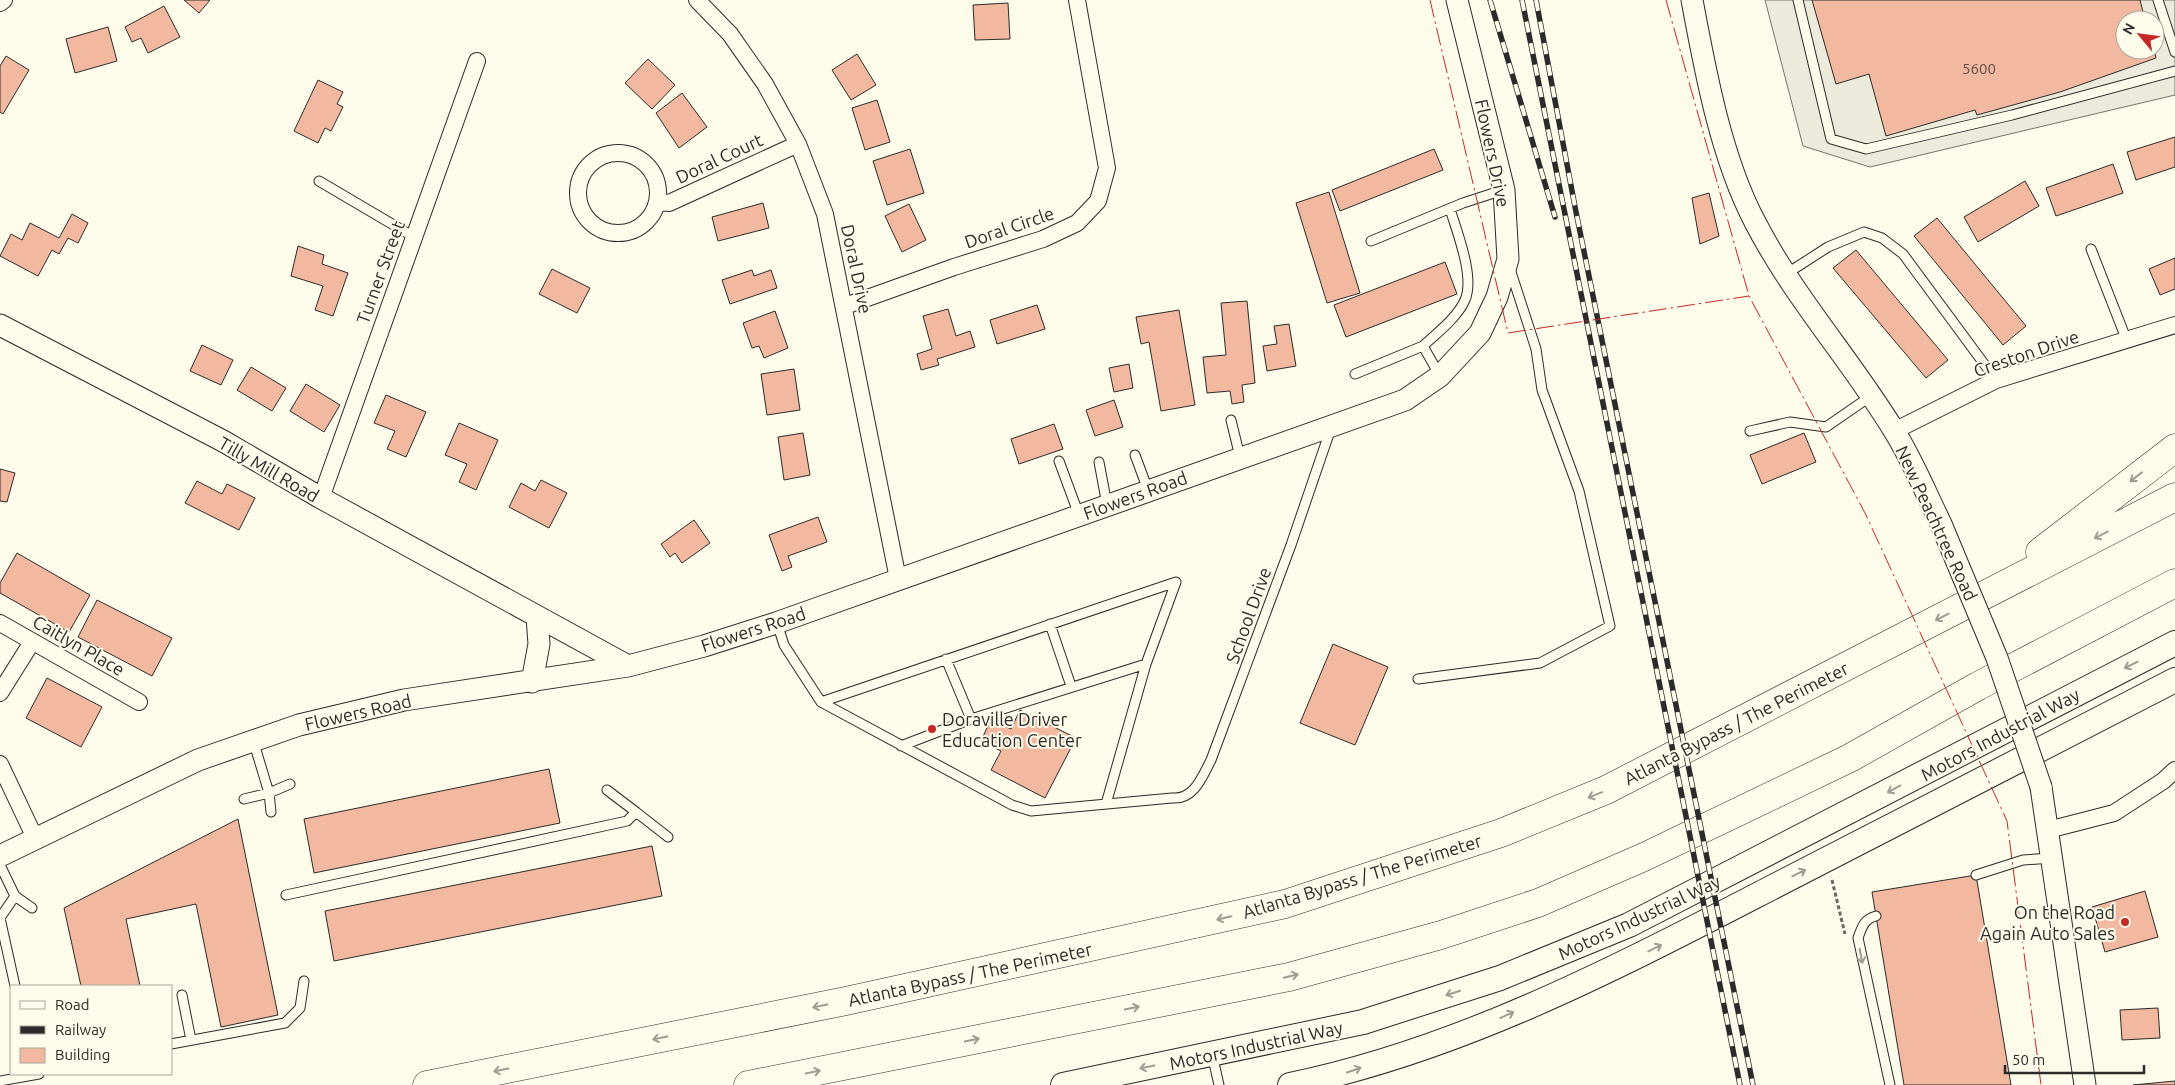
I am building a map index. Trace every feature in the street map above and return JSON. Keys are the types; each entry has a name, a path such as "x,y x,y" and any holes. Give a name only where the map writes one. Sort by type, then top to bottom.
{"highway":[{"path":"1985,595 2175,448"},
{"name":"Atlanta Bypass / The Perimeter","path":"426,1085 846,1001 1285,904 1501,833 1606,790 2175,496"},
{"path":"748,1085 1288,976 1441,935 1538,903 1644,857 1850,758 1978,686 2175,583"}],"main road":[{"name":"Motors Industrial Way","path":"1063,1085 1363,1022 1500,978 1629,926 2175,643"},
{"name":"Motors Industrial Way","path":"1290,1085 1343,1074 1471,1031 1624,964 2175,680"}],"street":[{"path":"0,3 4,0"},
{"name":"Doral Drive","path":"697,0 730,34 765,84 798,144 825,214 845,306 898,579"},
{"name":"Doral Circle","path":"845,306 954,267 1042,239 1077,223 1098,201 1107,168 1077,0"},
{"name":"Flowers Drive","path":"1457,0 1504,190 1508,259 1497,297 1480,333"},
{"name":"New Peachtree Road","path":"1692,0 1705,71 1735,177 1754,222 1786,274 1894,431 1941,524 1997,658 2041,787 2085,1085"},
{"name":"Turner Street","path":"320,498 477,61"},
{"name":"Doral Court","path":"656,202 669,203 798,144"},
{"name":"Doral Court","path":"612,153 628,154 642,160 652,172 658,187 656,202 650,216 638,227 624,232 608,231 594,225 584,213 578,198 579,183 586,169 598,158 612,153"},
{"name":"Tilly Mill Road","path":"0,324 223,441 320,498 628,666"},
{"name":"Creston Drive","path":"1894,431 1996,380 2175,325"},
{"name":"Flowers Road","path":"0,856 198,760 299,726 404,700 628,666 704,646 776,623 1405,400 1440,376 1480,333"},
{"path":"532,682 539,644 537,617"},
{"name":"Caitlyn Place","path":"0,622 139,702"},
{"path":"0,693 32,642"},
{"path":"0,764 35,838"},
{"path":"2048,830 2114,813 2175,770"}],"lane":[{"path":"1798,0 1831,139 1866,149 2012,115 2175,71"},
{"path":"2158,0 2175,52"},
{"path":"319,181 414,237"},
{"path":"1371,241 1450,209 1504,190"},
{"path":"1355,374 1423,346 1450,321 1466,299 1468,270 1450,209"},
{"path":"1786,274 1828,247 1864,232 1882,238 1903,254 1996,380"},
{"path":"2091,249 2126,341"},
{"path":"1418,680 1540,663 1610,626 1579,491 1542,390 1536,349 1514,287 1508,259"},
{"path":"1423,346 1440,376"},
{"path":"1750,432 1790,422 1826,427 1871,396"},
{"path":"1231,420 1240,458"},
{"name":"School Drive","path":"821,702 1005,802 1031,811 1172,798 1181,799 1193,792 1211,760 1291,545 1332,425"},
{"path":"1135,455 1148,490"},
{"path":"1059,461 1079,515"},
{"path":"1099,462 1107,505"},
{"path":"776,623 784,645 821,702 1176,582 1146,664 1106,804"},
{"path":"1050,624 1071,686"},
{"path":"946,659 971,718"},
{"path":"900,746 971,718 1146,664"},
{"path":"253,740 268,793 271,812"},
{"path":"244,799 268,793 290,784"},
{"path":"607,790 668,837"},
{"path":"286,895 627,820 636,812"},
{"path":"1976,875 2023,860 2052,858"},
{"path":"0,866 14,896 32,908"},
{"path":"14,896 0,918 15,985"},
{"path":"1876,916 1868,918 1862,926 1858,938 1890,1085"},
{"path":"172,1044 285,1023 300,1008 304,981"},
{"path":"182,995 191,1040"},
{"path":"1212,1054 1219,1085"},
{"path":"0,1081 31,1075"}],"path":[{"path":"1831,876 1843,932 1848,940 1859,945"}],"shaded area":[{"path":"1765,0 2175,0 2175,95 1870,167 1803,146"}],"building":[{"path":"184,0 210,0 199,13"},
{"path":"1812,0 2140,0 2142,10 2115,10 2115,60 2150,60 2060,92 1977,115 1975,110 1886,136 1869,74 1836,84"},
{"path":"1008,3 1010,39 975,40 973,5"},
{"path":"164,6 180,37 148,53 141,38 132,42 125,27"},
{"path":"108,27 117,61 75,73 66,39"},
{"path":"857,54 876,85 851,100 832,70"},
{"path":"6,56 29,70 3,114 0,112 0,66"},
{"path":"648,59 675,85 652,109 625,83"},
{"path":"318,80 343,92 337,104 343,107 331,131 325,128 318,143 294,131"},
{"path":"682,93 707,127 679,148 656,113"},
{"path":"877,100 890,142 865,150 852,108"},
{"path":"2175,137 2175,167 2136,180 2127,152"},
{"path":"910,149 924,193 887,205 873,161"},
{"path":"1434,149 1443,170 1340,211 1332,190"},
{"path":"2113,164 2123,193 2056,216 2046,188"},
{"path":"2025,181 2039,206 1978,242 1964,217"},
{"path":"1329,192 1360,293 1327,303 1296,203"},
{"path":"1709,193 1719,236 1700,244 1692,198"},
{"path":"763,203 769,228 718,241 712,217"},
{"path":"909,204 926,240 902,252 885,216"},
{"path":"72,214 88,223 78,243 68,238 59,254 52,250 38,276 0,256 11,234 22,240 30,223 59,238"},
{"path":"1937,218 2026,326 2003,345 1914,236"},
{"path":"298,246 324,255 322,264 348,273 333,316 315,310 323,286 291,276"},
{"path":"1856,250 1948,360 1926,378 1833,268"},
{"path":"2175,258 2175,289 2160,295 2149,269"},
{"path":"1445,262 1457,294 1346,337 1334,305"},
{"path":"552,269 590,288 577,313 539,294"},
{"path":"752,270 754,276 771,270 777,288 730,304 722,280"},
{"path":"1247,301 1255,383 1242,385 1244,402 1232,404 1230,391 1207,393 1203,357 1226,355 1221,303"},
{"path":"1037,305 1045,329 997,344 990,320"},
{"path":"948,309 956,336 970,331 975,347 937,359 939,365 921,370 917,354 932,349 923,316"},
{"path":"1179,310 1195,405 1161,411 1149,342 1141,344 1136,317"},
{"path":"775,311 788,348 764,358 759,346 752,348 743,323"},
{"path":"1289,324 1296,366 1267,371 1263,346 1277,344 1274,326"},
{"path":"202,345 233,360 221,385 190,371"},
{"path":"1129,364 1133,388 1114,392 1109,368"},
{"path":"251,367 286,388 272,411 237,390"},
{"path":"794,369 800,410 767,415 761,374"},
{"path":"306,384 340,405 324,432 290,411"},
{"path":"386,395 426,412 406,457 387,449 395,431 374,423"},
{"path":"1114,400 1123,427 1095,436 1086,410"},
{"path":"459,423 498,440 476,490 459,482 467,464 445,455"},
{"path":"1054,424 1063,449 1019,464 1011,439"},
{"path":"803,433 810,475 784,480 778,437"},
{"path":"1804,433 1816,462 1762,484 1750,455"},
{"path":"0,469 15,473 7,502 0,501"},
{"path":"541,480 567,493 549,528 509,507 521,483 535,491"},
{"path":"197,481 222,494 227,484 255,498 239,530 185,503"},
{"path":"818,517 827,542 788,556 792,567 782,571 769,535"},
{"path":"694,520 710,543 682,563 675,553 670,557 661,544"},
{"path":"17,553 90,595 69,632 0,593 0,583"},
{"path":"97,600 172,638 152,676 78,637"},
{"path":"1333,644 1388,667 1355,745 1300,723"},
{"path":"47,678 102,707 81,747 26,718"},
{"path":"1020,710 1076,738 1045,798 991,770 1001,751 981,741 991,719 1011,729"},
{"path":"549,769 560,823 314,873 304,819"},
{"path":"238,819 278,1015 221,1027 196,904 126,919 140,985 81,985 64,908"},
{"path":"652,846 662,896 334,961 325,911"},
{"path":"1976,875 2011,1085 1904,1085 1872,892"},
{"name":"On the Road Again Auto Sales","path":"2145,891 2158,937 2105,952 2092,907"},
{"path":"2158,1008 2160,1038 2122,1040 2120,1010"},
{"path":"2175,1081 2175,1085 2133,1085"}],"railway":[{"path":"1490,0 1555,217"},
{"path":"1522,0 1740,1085"},
{"path":"1536,0 1576,212 1753,1085"}],"power":[{"path":"1430,0 1508,333 1749,296"},
{"path":"1666,0 1749,296 1865,513 2007,821 2041,1085"}],"place":[{"name":"Doraville Driver Education Center","path":"932,729"},
{"name":"On the Road Again Auto Sales","path":"2125,922"}]}
